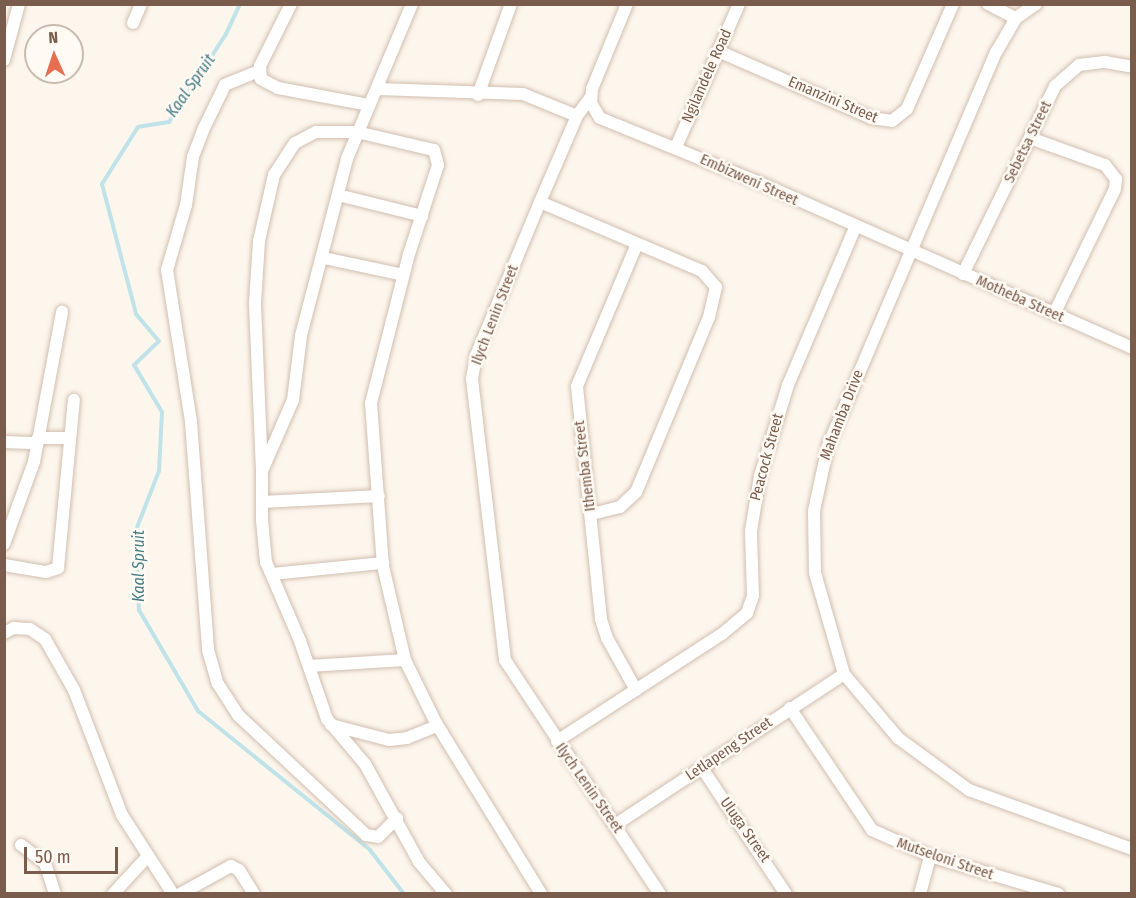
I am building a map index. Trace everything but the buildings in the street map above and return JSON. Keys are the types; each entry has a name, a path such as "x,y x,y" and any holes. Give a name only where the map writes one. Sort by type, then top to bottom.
{"street":[{"path":"5,56 19,4"},
{"path":"133,23 141,4"},
{"path":"291,4 259,71 225,85 204,128 194,157 184,214 167,270 191,422 208,650 218,684 239,716 366,835 378,837 397,818"},
{"path":"262,471 293,400 301,336 357,132 378,89 412,4"},
{"path":"478,95 511,4"},
{"name":"Ilych Lenin Street","path":"627,4 591,103 577,116 476,356 472,379 504,657 557,741 660,894"},
{"name":"Ngilandele Road","path":"676,147 739,4"},
{"name":"Emanzini Street","path":"718,51 871,118 892,121 907,109 953,4"},
{"path":"988,4 1016,18"},
{"name":"Mahamba Drive","path":"1036,4 1016,18 996,52 909,250 828,446 815,498 815,573 844,674 898,738 944,775 1009,808 1131,849"},
{"name":"Sebetsa Street","path":"963,274 1055,86 1067,72 1091,62 1131,67"},
{"path":"259,71 264,82 278,88 369,105"},
{"path":"378,89 478,95 525,94 577,116"},
{"name":"Embizweni Street","path":"591,103 608,121 676,147 909,250"},
{"path":"446,894 419,862 397,818 365,764 330,725 264,552 255,303 267,194 274,175 300,137 316,132 357,132 435,152 438,165 403,275 371,403 383,563 405,660 437,726 541,894"},
{"path":"1030,138 1105,165 1116,179 1115,189 1054,314"},
{"path":"338,195 422,216"},
{"path":"540,202 706,273 714,281 717,294 636,492 620,507 591,514"},
{"name":"Peacock Street","path":"557,741 738,624 751,607 752,531 760,476 788,385 855,228"},
{"name":"Ithemba Street","path":"636,690 604,628 578,382 637,244"},
{"name":"Motheba Street","path":"909,250 1131,348"},
{"path":"324,258 403,275"},
{"path":"4,544 31,472 62,312"},
{"path":"4,565 46,572 58,568 74,400"},
{"path":"4,442 69,438"},
{"path":"262,502 379,496"},
{"path":"272,574 383,563"},
{"path":"4,633 14,628 30,629 45,639 74,690 122,815 173,894"},
{"path":"309,666 405,660"},
{"name":"Letlapeng Street","path":"615,825 844,674"},
{"name":"Mutseloni Street","path":"790,708 868,827 930,856 1036,891 1058,894"},
{"path":"330,725 388,740 407,738 437,726"},
{"name":"Uluga Street","path":"702,768 786,894"},
{"path":"21,845 45,863 55,894"},
{"path":"113,894 148,856"},
{"path":"920,894 930,856"},
{"path":"180,894 231,866 239,870 254,894"}],"waterway":[{"name":"Kaal Spruit","path":"240,4 226,34 169,122 138,127 102,184 136,314 159,341 134,365 162,412 159,471 136,530 139,610 198,711 370,850 404,894"}]}
